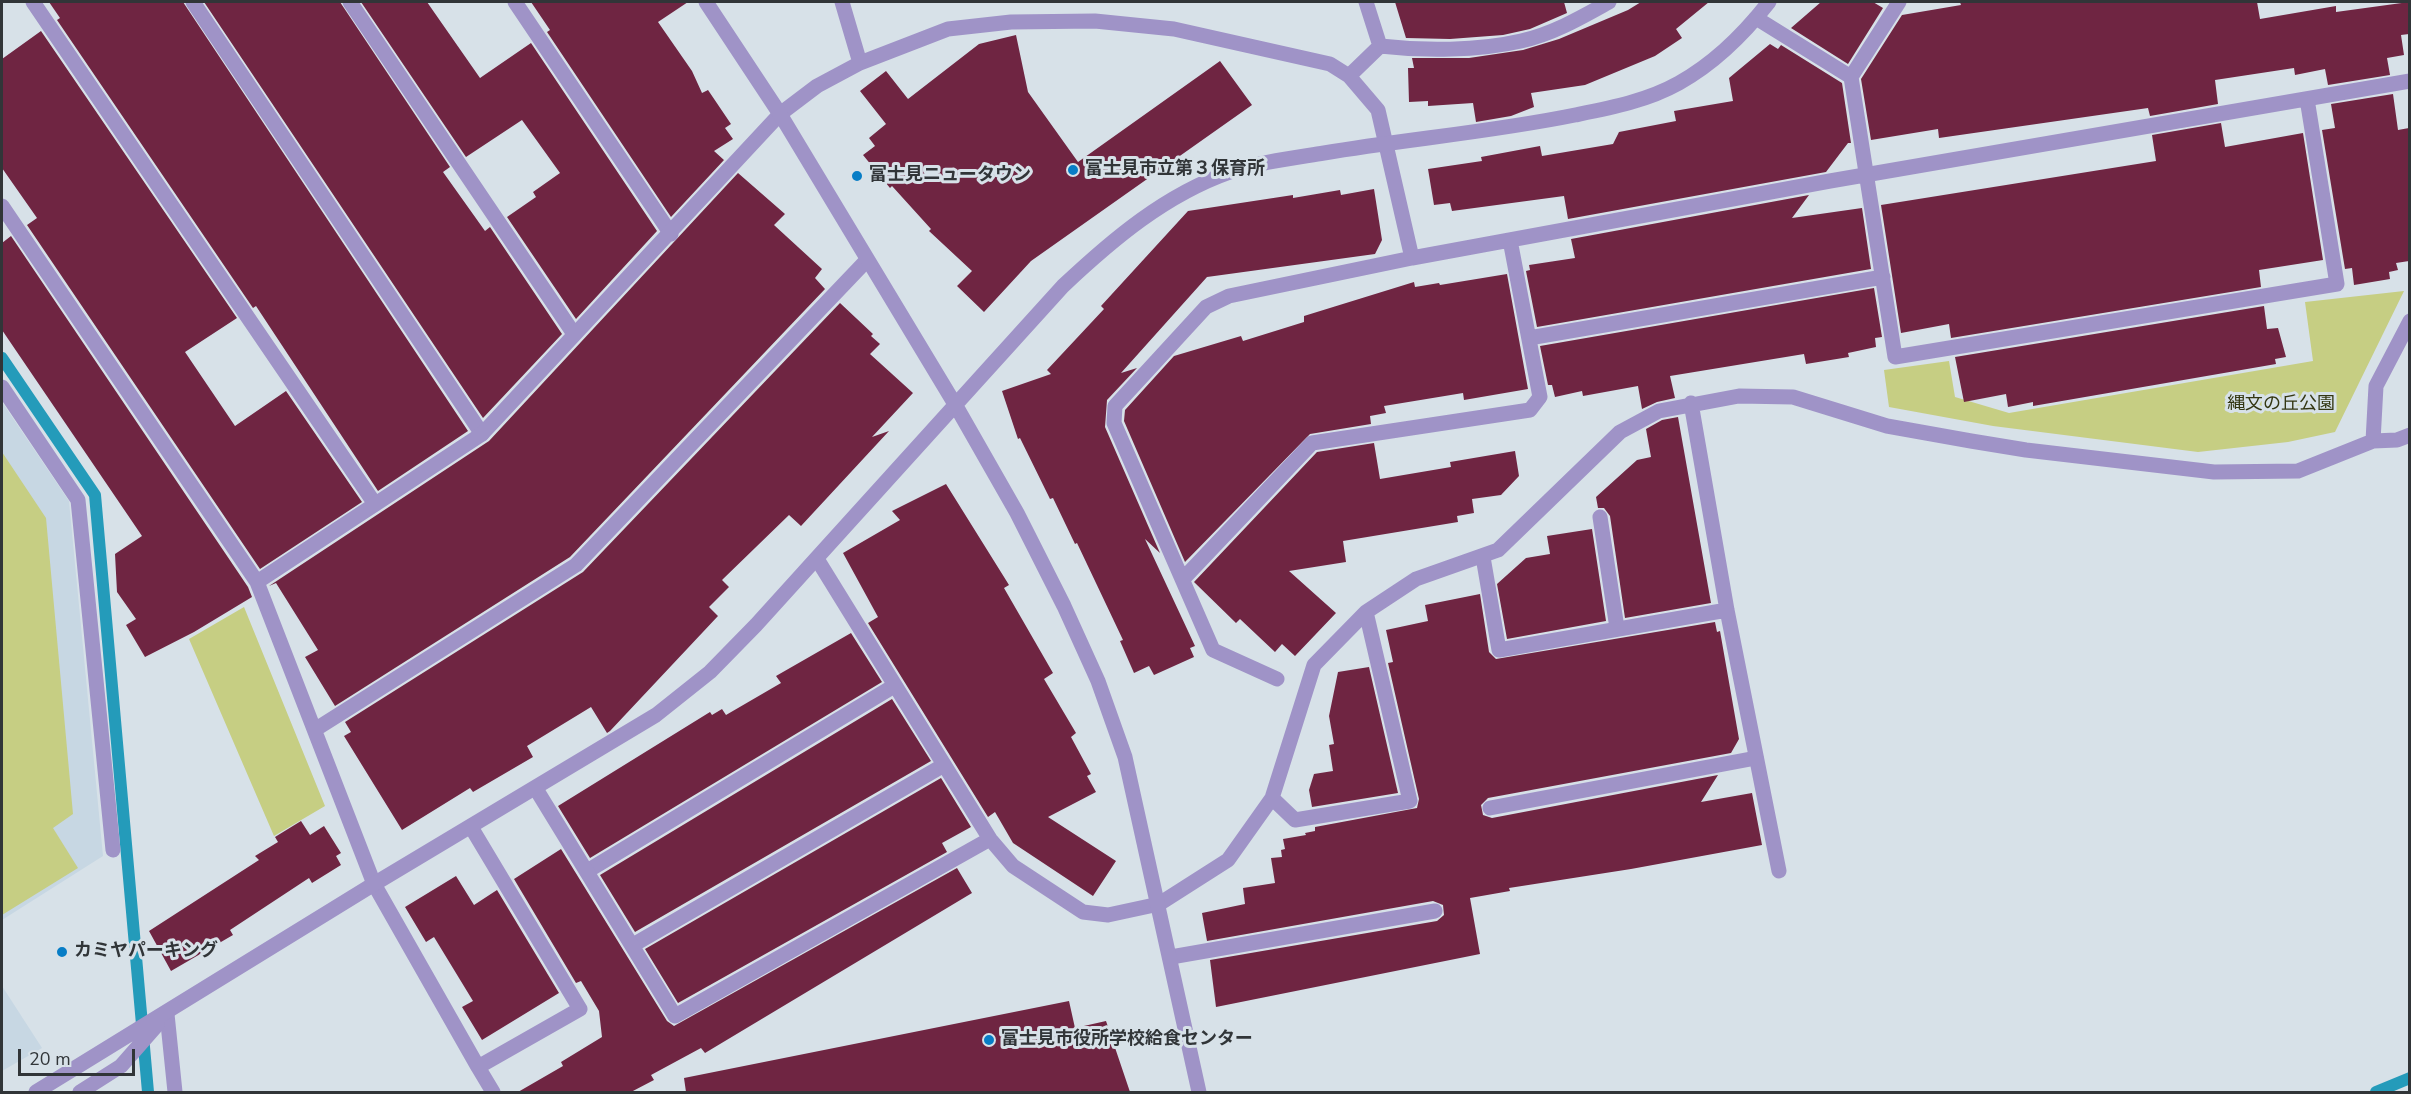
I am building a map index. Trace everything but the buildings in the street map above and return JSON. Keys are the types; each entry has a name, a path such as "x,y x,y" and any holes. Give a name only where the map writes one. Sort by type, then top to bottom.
{"street":[{"path":"33,2 375,504"},
{"path":"193,2 482,434"},
{"path":"350,2 574,334"},
{"path":"515,2 671,234"},
{"path":"706,2 780,114 956,406 1017,513 1064,606 1098,681 1125,757 1199,1092"},
{"path":"842,2 860,63"},
{"path":"1366,2 1380,46"},
{"path":"1349,76 1380,46 1442,49 1522,41 1573,22 1609,2"},
{"path":"36,1092 374,884 657,715 710,672 817,559 1063,286 1139,220 1189,188 1233,171 1388,142 1539,122 1622,105 1678,84 1724,53 1769,2"},
{"path":"1899,2 1851,77 1895,357 2337,284 2307,99"},
{"path":"1756,18 1851,77"},
{"path":"257,582 482,434 574,334 671,234 780,114 817,86 860,63 948,28 1011,22 1095,21 1174,29 1330,64 1349,76 1378,110 1388,142 1412,258"},
{"path":"1277,679 1213,650 1114,423 1115,406 1206,307 1229,296 1412,258 1866,174 2409,81"},
{"path":"2,206 257,582 316,729 374,884 493,1092"},
{"path":"1183,579 1312,443 1530,411 1540,397 1510,240"},
{"path":"316,729 576,565 867,260"},
{"path":"1529,338 1883,277"},
{"path":"2373,441 2376,386 2409,321"},
{"path":"2,387 78,500 113,850"},
{"path":"817,559 990,839 1013,866 1083,912 1108,915 1159,904 1228,860 1272,798 1314,665 1366,612 1416,579 1498,550 1620,432 1659,411 1739,396 1793,397 1887,426 2026,450 2214,472 2298,471 2373,441 2397,440 2409,435"},
{"path":"1692,403 1727,610 1779,871"},
{"path":"1600,517 1617,628"},
{"path":"1483,557 1499,650 1727,610"},
{"path":"1272,798 1295,820 1410,801 1366,612"},
{"path":"589,870 894,686"},
{"path":"1490,808 1756,758"},
{"path":"633,945 944,765"},
{"path":"536,789 589,870 675,1016 990,839"},
{"path":"471,827 579,1009 478,1067"},
{"path":"1171,957 1435,911"},
{"path":"80,1092 121,1066 166,1014"},
{"path":"166,1014 175,1092"}],"shaded area":[{"path":"2,402 69,501 103,856 2,920"},
{"path":"2,986 42,1048 2,1071"}],"green space":[{"name":"縄文の丘公園","path":"2404,291 2335,432 2288,442 2198,452 1993,426 1889,407 1884,370 1949,361 1955,397 2009,413 2313,361 2305,302"},
{"path":"2,452 46,518 73,814 53,828 78,868 2,915"},
{"path":"244,607 325,806 274,836 189,639"}],"waterway":[{"path":"2,358 95,495 148,1092"},
{"path":"2376,1092 2410,1078"}],"place":[{"name":"富士見市立第３保育所","path":"1073,170"},
{"name":"富士見ニュータウン","path":"857,176"},
{"name":"カミヤパーキング","path":"62,952"},
{"name":"富士見市役所学校給食センター","path":"989,1040"}]}
